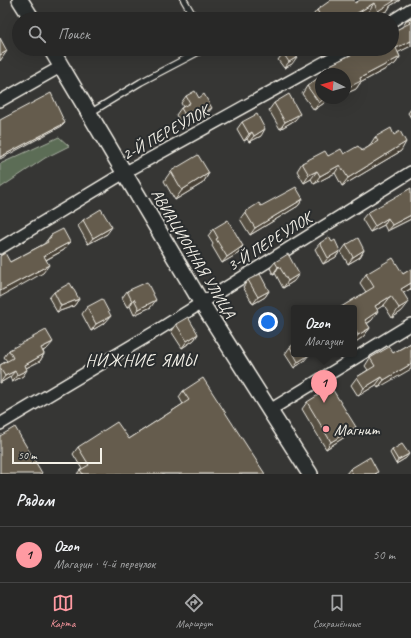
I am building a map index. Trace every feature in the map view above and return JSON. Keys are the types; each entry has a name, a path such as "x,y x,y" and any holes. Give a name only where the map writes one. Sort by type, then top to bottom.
{"main road":[{"path":"20,0 28,12"},
{"name":"АВИАЦИОННАЯ УЛИЦА","path":"56,56 201,302 310,474"}],"street":[{"path":"399,16 411,8"},
{"name":"2-Й ПЕРЕУЛОК","path":"0,248 124,173 335,56"},
{"path":"0,101 62,66"},
{"name":"3-Й ПЕРЕУЛОК","path":"0,424 158,330 411,172"},
{"path":"357,357 411,324"},
{"path":"270,410 357,357"}],"lane":[{"path":"184,0 191,12"},
{"path":"90,113 141,82 191,56"}],"green space":[{"path":"59,137 69,146 45,158 0,188 0,164"}],"building":[{"path":"331,0 354,0 355,3 360,0 394,1 378,11 374,3 359,12 318,12 317,10"},
{"path":"411,18 411,41 399,47 399,28 410,23 408,19"},
{"path":"0,38 7,51 0,55"},
{"path":"399,55 400,57 360,78 361,81 351,86 351,68 332,68 330,65 349,56 399,56"},
{"path":"285,56 296,56 297,57 289,62"},
{"path":"315,80 315,97 307,86"},
{"path":"195,91 199,98 204,94 212,108 189,122 181,108 190,103 186,96"},
{"path":"51,93 65,123 0,157 0,120"},
{"path":"289,94 300,114 285,122 274,103"},
{"path":"257,114 265,129 254,136 252,132 249,134 242,122"},
{"path":"391,128 394,135 400,131 406,142 348,178 340,165 320,176 317,171 309,175 302,163 325,151 328,156 341,149 344,154 358,146 362,151 378,141 375,137"},
{"path":"198,155 209,173 182,190 171,171"},
{"path":"296,187 303,199 255,228 245,212 259,203 261,206"},
{"path":"411,188 411,215 392,225 388,218 375,226 367,213"},
{"path":"101,209 112,227 93,238 83,220"},
{"path":"228,220 243,246 227,257 216,239 218,238 213,229"},
{"path":"63,229 70,242 44,256 49,265 0,291 0,256 5,253 10,262 48,242 47,240 51,237 51,235"},
{"path":"329,237 332,242 335,240 340,251 328,258 320,243"},
{"path":"358,238 364,250 353,257 346,245"},
{"path":"288,254 299,274 288,281 275,262"},
{"path":"393,258 403,274 411,269 411,283 401,289 409,302 399,308 391,296 375,306 378,311 365,320 370,328 358,335 357,305 344,305 374,287 366,274"},
{"path":"260,274 269,291 258,297 248,280"},
{"path":"147,282 156,300 139,309 134,299 132,301 127,291"},
{"path":"70,283 79,299 61,306 54,292"},
{"path":"102,299 111,316 96,324 87,307"},
{"path":"188,317 198,334 187,341 176,324"},
{"path":"46,330 53,342 41,348 44,354 25,365 27,370 17,375 15,371 5,376 0,368 0,365 13,358 9,350"},
{"path":"411,343 411,364 384,380 382,377 364,388 357,377 375,366 370,358 389,347 393,353"},
{"path":"295,357 306,357 298,362"},
{"path":"203,378 265,474 83,474 80,470 89,465 78,447 117,422 129,439 189,400 183,391"},
{"path":"331,387 356,427 331,442 307,402"},
{"path":"15,427 42,473 41,474 0,474 0,436"},
{"path":"402,444 409,454 398,460 392,450"},
{"path":"370,457 378,472 375,474 353,474 350,469"}],"place":[{"name":"Ozon","path":"324,403"},
{"name":"Магнит","path":"326,429"}],"district":[{"name":"НИЖНИЕ ЯМЫ","path":"141,360"}]}
